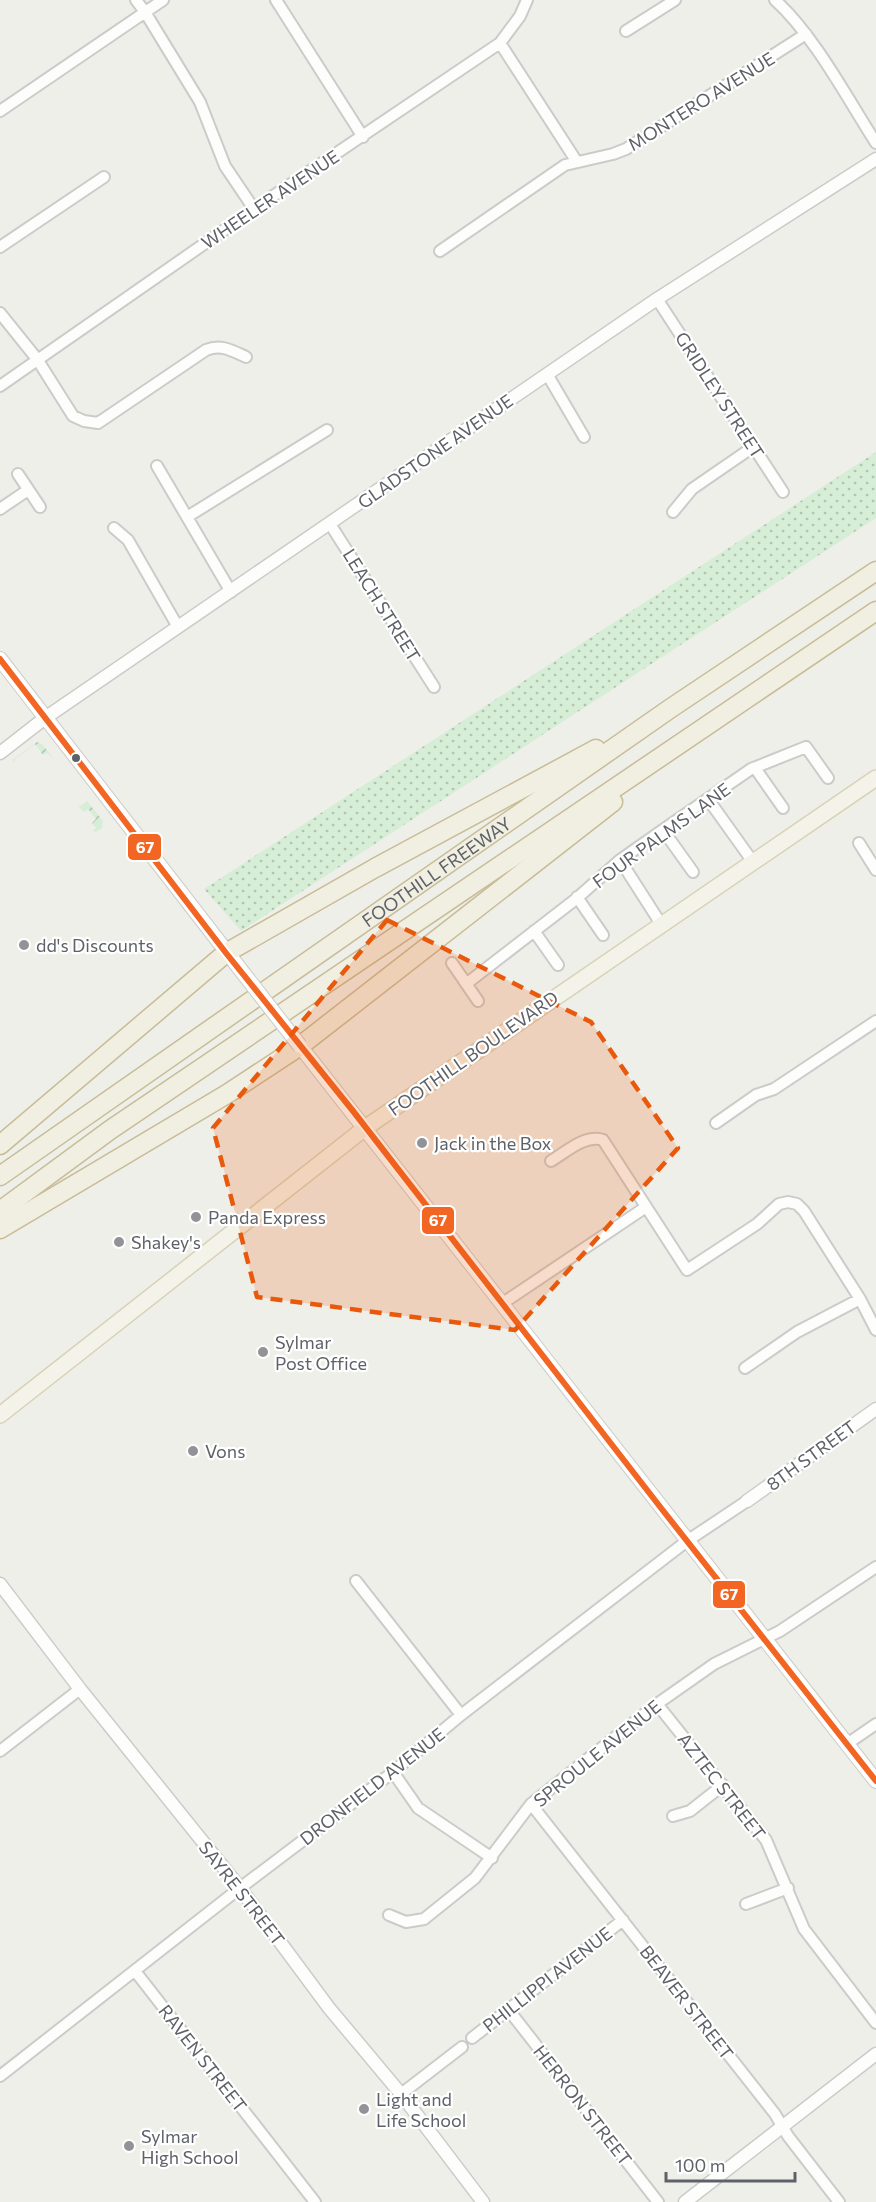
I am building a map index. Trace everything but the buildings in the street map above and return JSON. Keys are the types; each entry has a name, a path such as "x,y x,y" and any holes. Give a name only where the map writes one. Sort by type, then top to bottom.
{"highway":[{"name":"FOOTHILL FREEWAY","path":"0,1176 671,708 876,571"},
{"name":"FOOTHILL FREEWAY","path":"0,1211 110,1130 876,610"},
{"path":"0,1229 227,1094 300,1046 739,702"},
{"path":"0,1146 226,953 375,868 671,708"}],"main road":[{"path":"0,659 226,953 876,1781"},
{"name":"FOOTHILL BOULEVARD","path":"0,1415 365,1128 876,778"}],"street":[{"path":"136,0 200,102 225,166 254,209"},
{"path":"0,111 163,0"},
{"path":"278,0 363,137"},
{"name":"WHEELER AVENUE","path":"0,386 254,209 500,43 520,16 527,0"},
{"path":"626,31 675,0"},
{"path":"775,0 806,34 876,143"},
{"name":"MONTERO AVENUE","path":"440,251 565,165 613,154 626,148 806,34"},
{"path":"500,43 577,162"},
{"name":"GLADSTONE AVENUE","path":"0,753 45,718 657,299 876,159"},
{"path":"0,247 104,177"},
{"name":"GRIDLEY STREET","path":"657,299 783,492"},
{"path":"0,313 37,359 73,416 84,422 98,423 206,350 225,347 246,357"},
{"path":"547,374 584,437"},
{"path":"188,517 327,430"},
{"path":"673,512 692,489 753,447"},
{"path":"157,466 231,592"},
{"path":"18,474 40,507"},
{"path":"0,509 28,490"},
{"name":"LEACH STREET","path":"330,524 434,687"},
{"path":"114,528 128,540 178,627"},
{"name":"FOUR PALMS LANE","path":"466,984 578,897 620,860 755,768 806,747 828,778"},
{"path":"755,768 783,808"},
{"path":"708,799 753,862"},
{"path":"663,830 693,872"},
{"path":"859,843 876,870"},
{"path":"620,860 661,924"},
{"path":"578,897 603,935"},
{"path":"534,931 558,965"},
{"path":"452,963 478,1001"},
{"path":"716,1123 756,1095 774,1089 876,1021"},
{"path":"551,1161 588,1139 603,1140 687,1270 757,1224 779,1204 788,1202 797,1204 804,1211 860,1299 876,1330"},
{"path":"503,1303 646,1207"},
{"path":"745,1368 797,1332 860,1299"},
{"name":"8TH STREET","path":"747,1502 876,1409"},
{"name":"DRONFIELD AVENUE","path":"0,2076 687,1541 747,1502"},
{"name":"SPROULE AVENUE","path":"390,1915 406,1922 424,1918 475,1878 531,1804 657,1704 714,1664 765,1639 876,1567"},
{"path":"356,1581 461,1715"},
{"name":"SAYRE STREET","path":"0,1584 80,1689 240,1888 329,2008 400,2094 483,2202"},
{"path":"0,1751 80,1689"},
{"name":"AZTEC STREET","path":"657,1704 766,1840 804,1929 876,2023"},
{"path":"847,1744 876,1724"},
{"path":"393,1772 418,1808 492,1858"},
{"path":"674,1816 690,1811 723,1785"},
{"name":"BEAVER STREET","path":"531,1804 782,2125 839,2202"},
{"path":"746,1904 788,1888"},
{"name":"PHILLIPPI AVENUE","path":"472,2038 623,1920"},
{"name":"RAVEN STREET","path":"135,1971 315,2202"},
{"name":"HERRON STREET","path":"508,2009 658,2202"},
{"path":"400,2094 462,2048"},
{"path":"685,2202 876,2054"}],"highlighted area":[{"path":"387,920 591,1022 678,1148 515,1330 257,1297 213,1128"}],"green space":[{"path":"876,452 876,518 241,931 204,889"},
{"path":"37,742 42,744 53,758 47,753 43,755 35,744 14,760 15,762 12,760"},
{"path":"87,801 103,821 102,827 96,832 92,831 96,828 92,823 96,819 88,809 84,812 79,807"}],"transit line":[{"name":"67","path":"0,659 226,953 353,1111 876,1781"}],"place":[{"name":"dd's Discounts","path":"24,945"},
{"name":"Jack in the Box","path":"422,1143"},
{"name":"Panda Express","path":"196,1217"},
{"name":"Shakey's","path":"119,1242"},
{"name":"Sylmar Post Office","path":"263,1352"},
{"name":"Vons","path":"193,1451"},
{"name":"Light and Life School","path":"364,2109"},
{"name":"Sylmar High School","path":"129,2146"}]}
